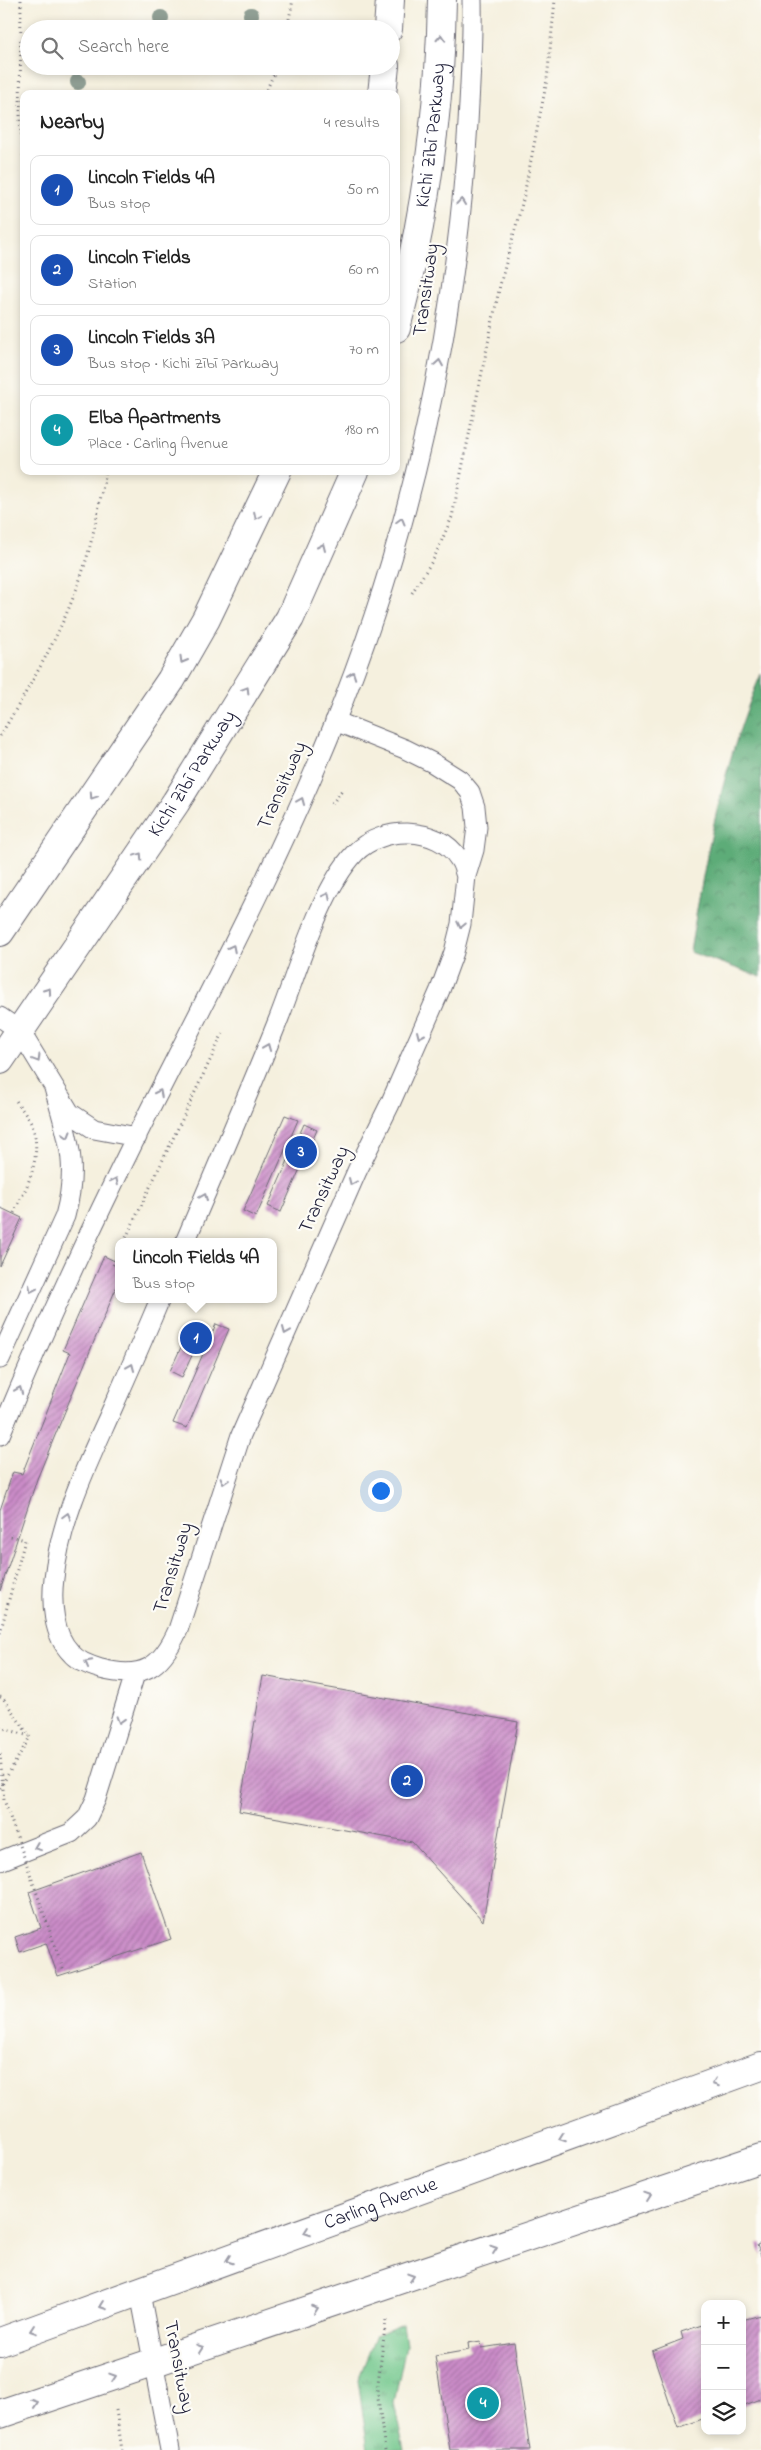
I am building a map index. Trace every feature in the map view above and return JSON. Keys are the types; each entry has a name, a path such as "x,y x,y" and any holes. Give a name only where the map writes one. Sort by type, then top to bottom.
{"main road":[{"path":"389,20 390,0"},
{"name":"Kichi Zībī Parkway","path":"400,312 416,246 433,146 442,0"},
{"path":"382,90 384,75"},
{"path":"0,932 171,680 206,619 275,475"},
{"name":"Kichi Zībī Parkway","path":"0,1060 10,1024 176,802 285,626 353,475"},
{"name":"Carling Avenue","path":"0,2342 140,2293 761,2066"},
{"path":"0,2414 154,2364 761,2158"}],"lane":[{"name":"Transitway","path":"0,1435 59,1297 137,1136 254,906 335,721 386,577 434,396 450,300 462,199 469,91 472,0"},
{"name":"Transitway","path":"135,1674 156,1664 170,1649 178,1630 241,1435 357,1171 390,1104 440,990 462,924 466,876 474,850 478,827 475,807 470,792 460,780 433,763 335,721"},
{"path":"187,1238 260,1065 324,903 338,876 355,853 379,837 392,834 415,834 434,839 449,848 459,859 466,876"},
{"path":"10,1024 70,1114 94,1128 137,1136"},
{"path":"0,1360 65,1216 70,1195 73,1171 70,1146 54,1088"},
{"path":"0,1861 71,1833 87,1818 96,1800 135,1674 113,1672 92,1667 71,1654 58,1634 54,1611 54,1580 59,1543 70,1504 158,1303"},
{"name":"Transitway","path":"140,2293 170,2450"}],"path":[{"path":"21,0 21,20"},
{"path":"288,20 293,0"},
{"path":"410,597 434,558 452,517 500,285 523,200 547,80 555,0"},
{"path":"20,75 20,90"},
{"path":"268,90 273,75"},
{"path":"0,736 44,662 74,593 86,559 105,475"},
{"path":"14,1213 28,1184 36,1150 33,1128 15,1099"},
{"path":"113,1265 115,1260"},
{"path":"0,1633 25,1540 8,1536"},
{"path":"0,1697 3,1698 30,1737"},
{"path":"0,1727 30,1737"},
{"path":"0,1788 30,1737"},
{"path":"0,1754 4,1800 64,1972"},
{"path":"385,2450 376,2391 386,2320"},
{"path":"115,2407 122,2450"}],"green space":[{"path":"761,674 761,977 690,952 702,881 717,811 736,741"},
{"path":"403,2324 406,2345 394,2403 404,2450 368,2450 358,2380 376,2335"}],"building":[{"path":"285,1115 298,1120 256,1217 243,1211"},
{"path":"304,1124 317,1130 281,1212 268,1206"},
{"path":"0,1209 22,1218 0,1266"},
{"path":"104,1256 115,1261 115,1291 37,1479 0,1591 0,1510 13,1472 22,1474 70,1353 63,1350"},
{"path":"216,1324 229,1329 187,1428 173,1423"},
{"path":"189,1330 201,1336 182,1377 170,1371"},
{"path":"263,1676 518,1722 483,1921 412,1842 239,1811"},
{"path":"141,1852 171,1939 58,1976 46,1943 20,1952 15,1937 41,1928 29,1892"},
{"path":"761,2243 761,2256 757,2245"},
{"path":"761,2315 761,2399 746,2405 746,2345 746,2319"},
{"path":"701,2325 701,2419 678,2428 652,2351 683,2339 681,2332"},
{"path":"481,2341 482,2348 514,2343 530,2450 450,2450 435,2356 469,2350 468,2343"}],"place":[{"name":"Lincoln Fields 3A","path":"301,1152"},
{"name":"Lincoln Fields 4A","path":"196,1338"},
{"name":"Lincoln Fields","path":"407,1781"},
{"name":"Elba Apartments","path":"483,2403"}]}
